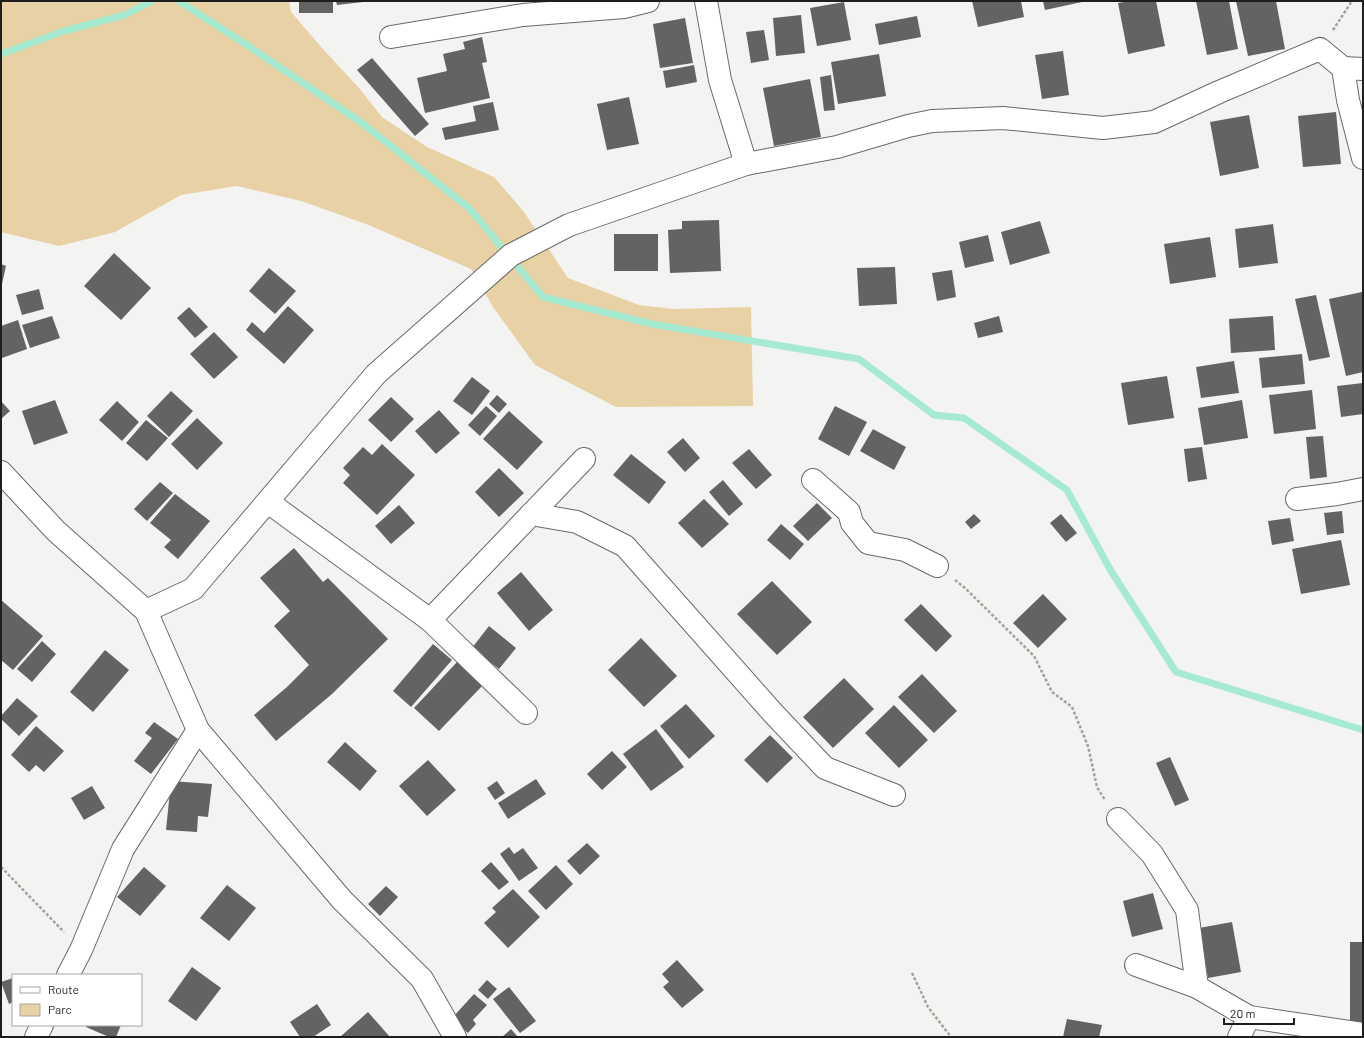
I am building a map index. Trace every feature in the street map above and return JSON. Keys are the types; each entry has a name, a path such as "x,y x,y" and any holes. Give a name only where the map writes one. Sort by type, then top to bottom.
{"street":[{"path":"391,37 523,15 624,7 648,1"},
{"path":"706,1 720,80 746,164"},
{"path":"146,611 193,589 376,374 511,255 569,225 746,164 837,147 908,126 932,121 1003,118 1103,128 1154,122 1219,92 1320,49 1353,68 1348,100 1363,158"},
{"path":"430,620 584,459"},
{"path":"1,472 56,531 146,611 198,730 342,900 422,979 455,1037"},
{"path":"813,480 849,512 841,515 852,523 868,544 905,550 937,566"},
{"path":"1297,499 1363,489"},
{"path":"268,502 430,620 526,713"},
{"path":"531,514 577,522 625,546 773,713 825,768 894,794"},
{"path":"69,974 81,950 123,849 198,730"},
{"path":"1118,819 1152,854 1187,910 1197,987"},
{"path":"1136,965 1197,987 1249,1017 1363,1034"},
{"path":"1239,1037 1249,1017"},
{"path":"36,1037 42,1026"}],"path":[{"path":"1320,49 1352,1"},
{"path":"937,566 965,588 1034,656 1052,692 1072,707 1088,746 1097,787 1118,819"},
{"path":"1,866 81,950"},
{"path":"912,973 928,1006 951,1037"}],"green space":[{"path":"1,1 289,1 291,12 359,88 382,117 427,147 494,177 524,212 568,278 639,305 673,309 751,307 753,406 616,407 535,365 493,307 471,269 366,224 301,201 237,186 181,195 115,232 59,246 1,232"}],"building":[{"path":"299,1 333,1 333,13 299,13"},
{"path":"336,1 363,1 363,2 337,5"},
{"path":"972,1 1021,1 1024,17 978,27"},
{"path":"1043,1 1082,1 1082,2 1045,10"},
{"path":"1130,1 1156,1 1165,46 1128,54 1118,3"},
{"path":"1196,1 1229,1 1238,49 1207,55"},
{"path":"1236,1 1276,1 1285,49 1248,56"},
{"path":"844,2 851,40 817,46 810,8"},
{"path":"801,15 805,53 776,56 773,18"},
{"path":"917,16 921,37 879,45 875,24"},
{"path":"685,18 693,63 660,68 653,24"},
{"path":"764,30 769,60 751,63 746,32"},
{"path":"482,37 487,62 482,63 490,98 425,113 417,78 447,71 443,54 465,49 463,42"},
{"path":"1063,51 1069,95 1042,99 1035,55"},
{"path":"879,54 886,96 838,104 831,62"},
{"path":"372,58 429,124 415,136 357,70"},
{"path":"694,65 697,82 666,88 663,71"},
{"path":"831,75 835,110 824,111 820,77"},
{"path":"810,79 821,137 774,146 763,88"},
{"path":"629,97 639,144 607,150 597,104"},
{"path":"493,102 499,130 445,140 442,128 476,121 473,106"},
{"path":"1336,112 1341,164 1303,167 1298,116"},
{"path":"1249,115 1259,168 1220,176 1210,122"},
{"path":"719,220 721,271 670,273 668,230 682,229 682,221"},
{"path":"1040,221 1050,253 1010,265 1001,232"},
{"path":"1273,224 1278,263 1239,268 1235,229"},
{"path":"614,234 658,234 658,271 614,271"},
{"path":"988,235 994,261 965,268 959,242"},
{"path":"1210,237 1216,277 1170,284 1164,244"},
{"path":"114,253 151,288 121,320 84,286"},
{"path":"1,264 6,266 2,284 1,284"},
{"path":"895,267 897,304 859,306 857,268"},
{"path":"269,268 296,291 275,314 249,291"},
{"path":"952,270 956,297 937,301 932,273"},
{"path":"39,289 44,309 22,315 16,295"},
{"path":"1362,292 1363,372 1346,376 1329,299"},
{"path":"1316,295 1330,357 1309,361 1295,299"},
{"path":"288,306 314,330 284,364 246,330 252,322 264,333"},
{"path":"189,307 208,327 195,338 177,318"},
{"path":"52,316 60,338 30,348 22,325"},
{"path":"999,316 1003,332 978,338 974,323"},
{"path":"1273,316 1275,350 1231,353 1229,319"},
{"path":"18,320 27,349 2,358 1,326"},
{"path":"214,332 238,357 214,379 190,354"},
{"path":"1302,354 1305,384 1262,388 1259,358"},
{"path":"1234,361 1239,393 1201,398 1196,367"},
{"path":"1167,376 1174,418 1128,425 1121,383"},
{"path":"472,377 490,391 472,415 453,401"},
{"path":"1363,383 1363,414 1341,417 1337,386"},
{"path":"1312,390 1316,429 1274,434 1269,395"},
{"path":"171,391 193,411 169,437 147,416"},
{"path":"497,395 507,404 499,413 489,404"},
{"path":"391,397 414,419 391,442 368,420"},
{"path":"55,400 68,433 34,445 22,411"},
{"path":"1242,400 1248,438 1204,445 1198,408"},
{"path":"1,401 10,411 1,419"},
{"path":"117,401 139,422 122,441 99,420"},
{"path":"486,406 497,416 480,436 468,425"},
{"path":"835,406 867,422 849,456 818,439"},
{"path":"439,410 460,433 436,454 415,431"},
{"path":"509,411 543,442 517,470 483,439"},
{"path":"197,418 223,443 197,470 171,444"},
{"path":"146,420 168,438 147,461 126,443"},
{"path":"873,429 906,447 894,470 860,451"},
{"path":"1323,436 1327,477 1310,479 1306,437"},
{"path":"683,438 700,458 685,472 667,452"},
{"path":"382,444 415,475 377,515 343,483 350,475 343,468 363,447 372,455"},
{"path":"1202,447 1207,479 1188,482 1184,449"},
{"path":"749,449 772,475 756,489 732,463"},
{"path":"631,454 666,482 649,504 613,475"},
{"path":"499,468 524,493 499,517 475,492"},
{"path":"723,480 743,504 729,516 709,492"},
{"path":"160,482 173,493 147,521 134,509"},
{"path":"175,494 210,521 178,559 164,547 171,540 150,523"},
{"path":"704,499 729,524 702,548 678,523"},
{"path":"817,503 832,518 808,541 793,526"},
{"path":"399,505 415,523 391,544 375,526"},
{"path":"1342,511 1344,533 1327,535 1324,513"},
{"path":"974,514 981,521 971,529 965,522"},
{"path":"1061,514 1077,533 1066,542 1050,523"},
{"path":"1290,518 1294,541 1272,545 1268,521"},
{"path":"781,524 804,544 790,560 767,540"},
{"path":"1341,540 1350,585 1301,594 1292,549"},
{"path":"294,548 323,582 328,578 388,639 332,694 276,741 254,715 287,687 309,665 274,626 290,611 260,578"},
{"path":"521,572 553,610 529,631 497,593"},
{"path":"772,581 812,622 777,655 737,614"},
{"path":"1043,594 1067,619 1038,648 1013,623"},
{"path":"1,600 43,636 13,670 1,660"},
{"path":"921,604 952,636 936,652 904,620"},
{"path":"489,626 516,648 499,669 472,648"},
{"path":"641,638 677,676 644,707 608,670"},
{"path":"42,641 56,654 32,682 17,669"},
{"path":"433,644 452,660 411,707 393,691"},
{"path":"105,650 129,670 93,712 70,692"},
{"path":"458,661 483,685 439,731 414,708"},
{"path":"922,674 957,711 934,733 898,697"},
{"path":"844,678 874,709 833,748 803,717"},
{"path":"17,698 38,716 19,736 1,719 1,716"},
{"path":"686,704 715,736 689,759 660,726"},
{"path":"894,705 928,740 899,768 865,733"},
{"path":"154,722 178,739 151,774 134,761 152,738 145,733"},
{"path":"36,726 64,751 44,772 36,765 29,772 11,755"},
{"path":"656,729 684,767 651,791 623,754"},
{"path":"770,735 793,758 767,783 744,760"},
{"path":"345,742 377,771 360,791 327,762"},
{"path":"612,751 627,767 602,790 587,774"},
{"path":"1170,757 1189,800 1175,806 1156,763"},
{"path":"428,760 456,790 427,816 399,786"},
{"path":"536,779 546,794 508,819 498,803"},
{"path":"171,781 212,784 208,817 198,816 197,832 166,830"},
{"path":"497,781 505,793 495,800 487,788"},
{"path":"92,786 105,808 84,820 71,798"},
{"path":"587,843 600,856 580,875 567,861"},
{"path":"509,847 514,854 523,848 538,868 519,881 500,854"},
{"path":"491,862 509,882 499,890 481,871"},
{"path":"556,865 573,884 546,910 528,891"},
{"path":"144,867 166,886 140,916 117,897"},
{"path":"227,885 256,908 229,941 200,918"},
{"path":"386,886 398,897 380,916 368,904"},
{"path":"513,889 540,917 508,948 484,923 496,912 492,908"},
{"path":"1153,893 1163,929 1132,937 1123,901"},
{"path":"1232,922 1241,972 1208,978 1199,928"},
{"path":"1350,942 1363,942 1363,1027 1350,1027"},
{"path":"677,960 704,990 682,1008 663,987 669,982 662,974"},
{"path":"192,967 221,988 196,1021 168,1001"},
{"path":"12,978 12,1002 9,1004 1,982"},
{"path":"487,980 497,989 488,999 478,990"},
{"path":"509,987 536,1021 520,1033 493,999"},
{"path":"474,994 487,1005 473,1020 476,1024 468,1033 458,1024 460,1022 453,1017"},
{"path":"317,1004 331,1025 313,1037 300,1037 290,1022"},
{"path":"368,1012 390,1037 340,1037"},
{"path":"1067,1019 1102,1025 1099,1037 1063,1037"},
{"path":"121,1026 116,1037 109,1037 86,1027"},
{"path":"511,1029 518,1037 502,1037"}],"waterway":[{"path":"1,54 64,31 125,15 152,1"},
{"path":"179,1 362,123 469,208 543,297 652,324 859,359 934,415 964,418 1067,490 1111,571 1176,672 1363,730"}]}
